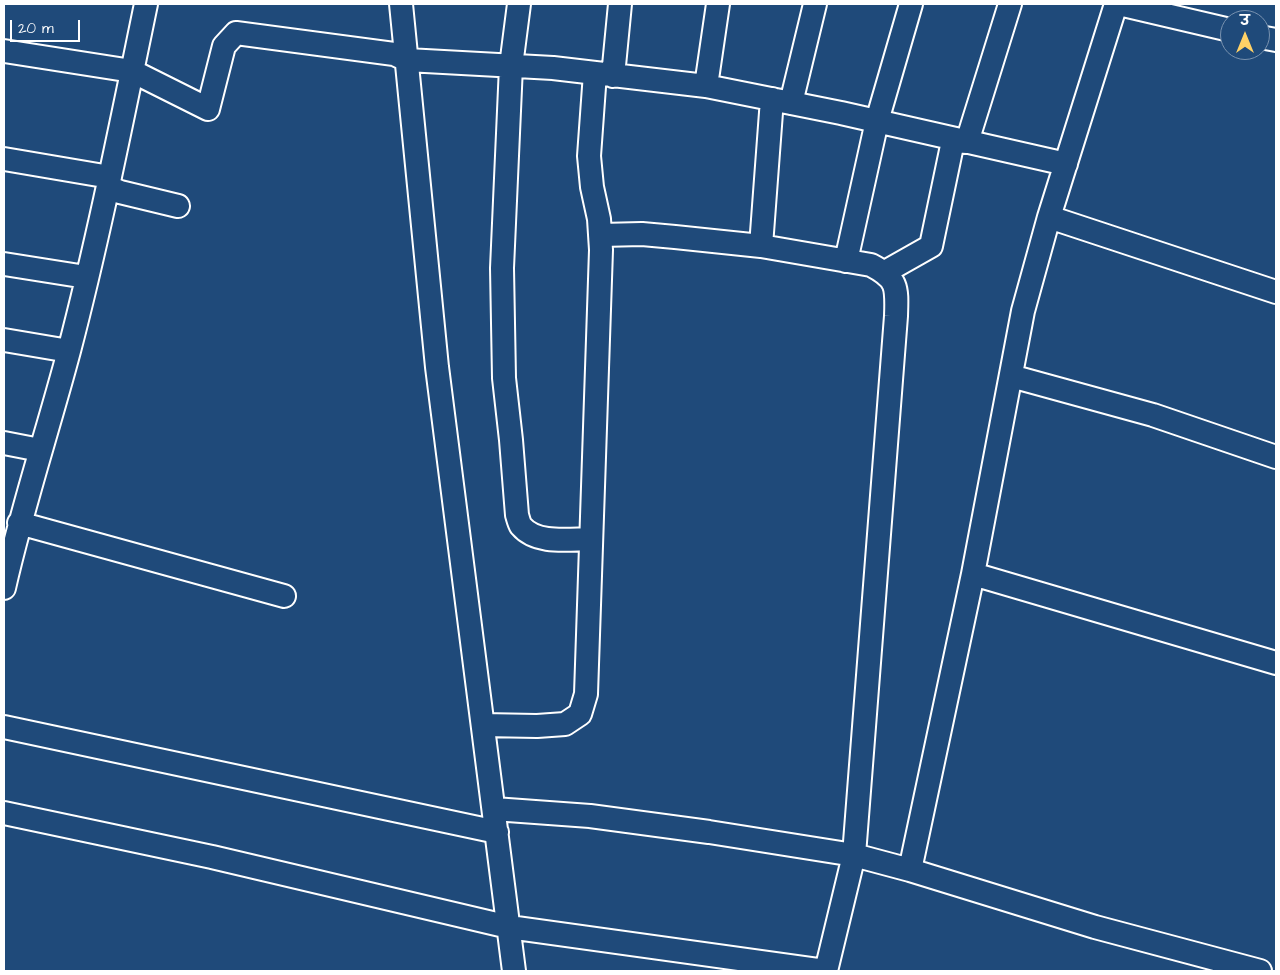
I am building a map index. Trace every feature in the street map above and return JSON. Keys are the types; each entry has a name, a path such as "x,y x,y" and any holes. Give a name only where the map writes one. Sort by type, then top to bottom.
{"street":[{"path":"4,588 13,533 69,351 109,182 146,4"},
{"path":"401,4 437,366 514,971"},
{"path":"519,4 511,66 502,268 504,378 511,440 516,515 521,526 534,536 556,540 591,539"},
{"path":"483,725 565,724 580,714 586,694 601,236 592,187 589,156 604,74 620,4"},
{"path":"706,86 718,4"},
{"path":"762,246 782,101 815,4"},
{"path":"846,261 877,121 911,4"},
{"path":"967,142 1010,4"},
{"path":"910,870 973,574 1023,311 1049,217 1117,4 1220,28"},
{"path":"4,51 132,71 208,109 224,46 236,33 394,54 407,60 553,68 706,86 877,121 1066,164"},
{"path":"885,272 931,246 953,140 967,142"},
{"path":"4,159 109,182 120,192 178,206"},
{"path":"1049,217 1276,292"},
{"path":"4,813 212,857 509,927 826,971 854,855 896,316 897,295 894,282 885,272 870,265 762,246 642,234 601,236"},
{"path":"4,264 86,277"},
{"path":"4,340 69,351"},
{"path":"1011,376 1153,415 1276,457"},
{"path":"4,443 40,450"},
{"path":"13,533 65,537 106,546 284,596"},
{"path":"973,574 1276,663"},
{"path":"4,727 497,832"},
{"path":"494,809 610,819 709,832 854,855 1095,926 1260,971"}]}
